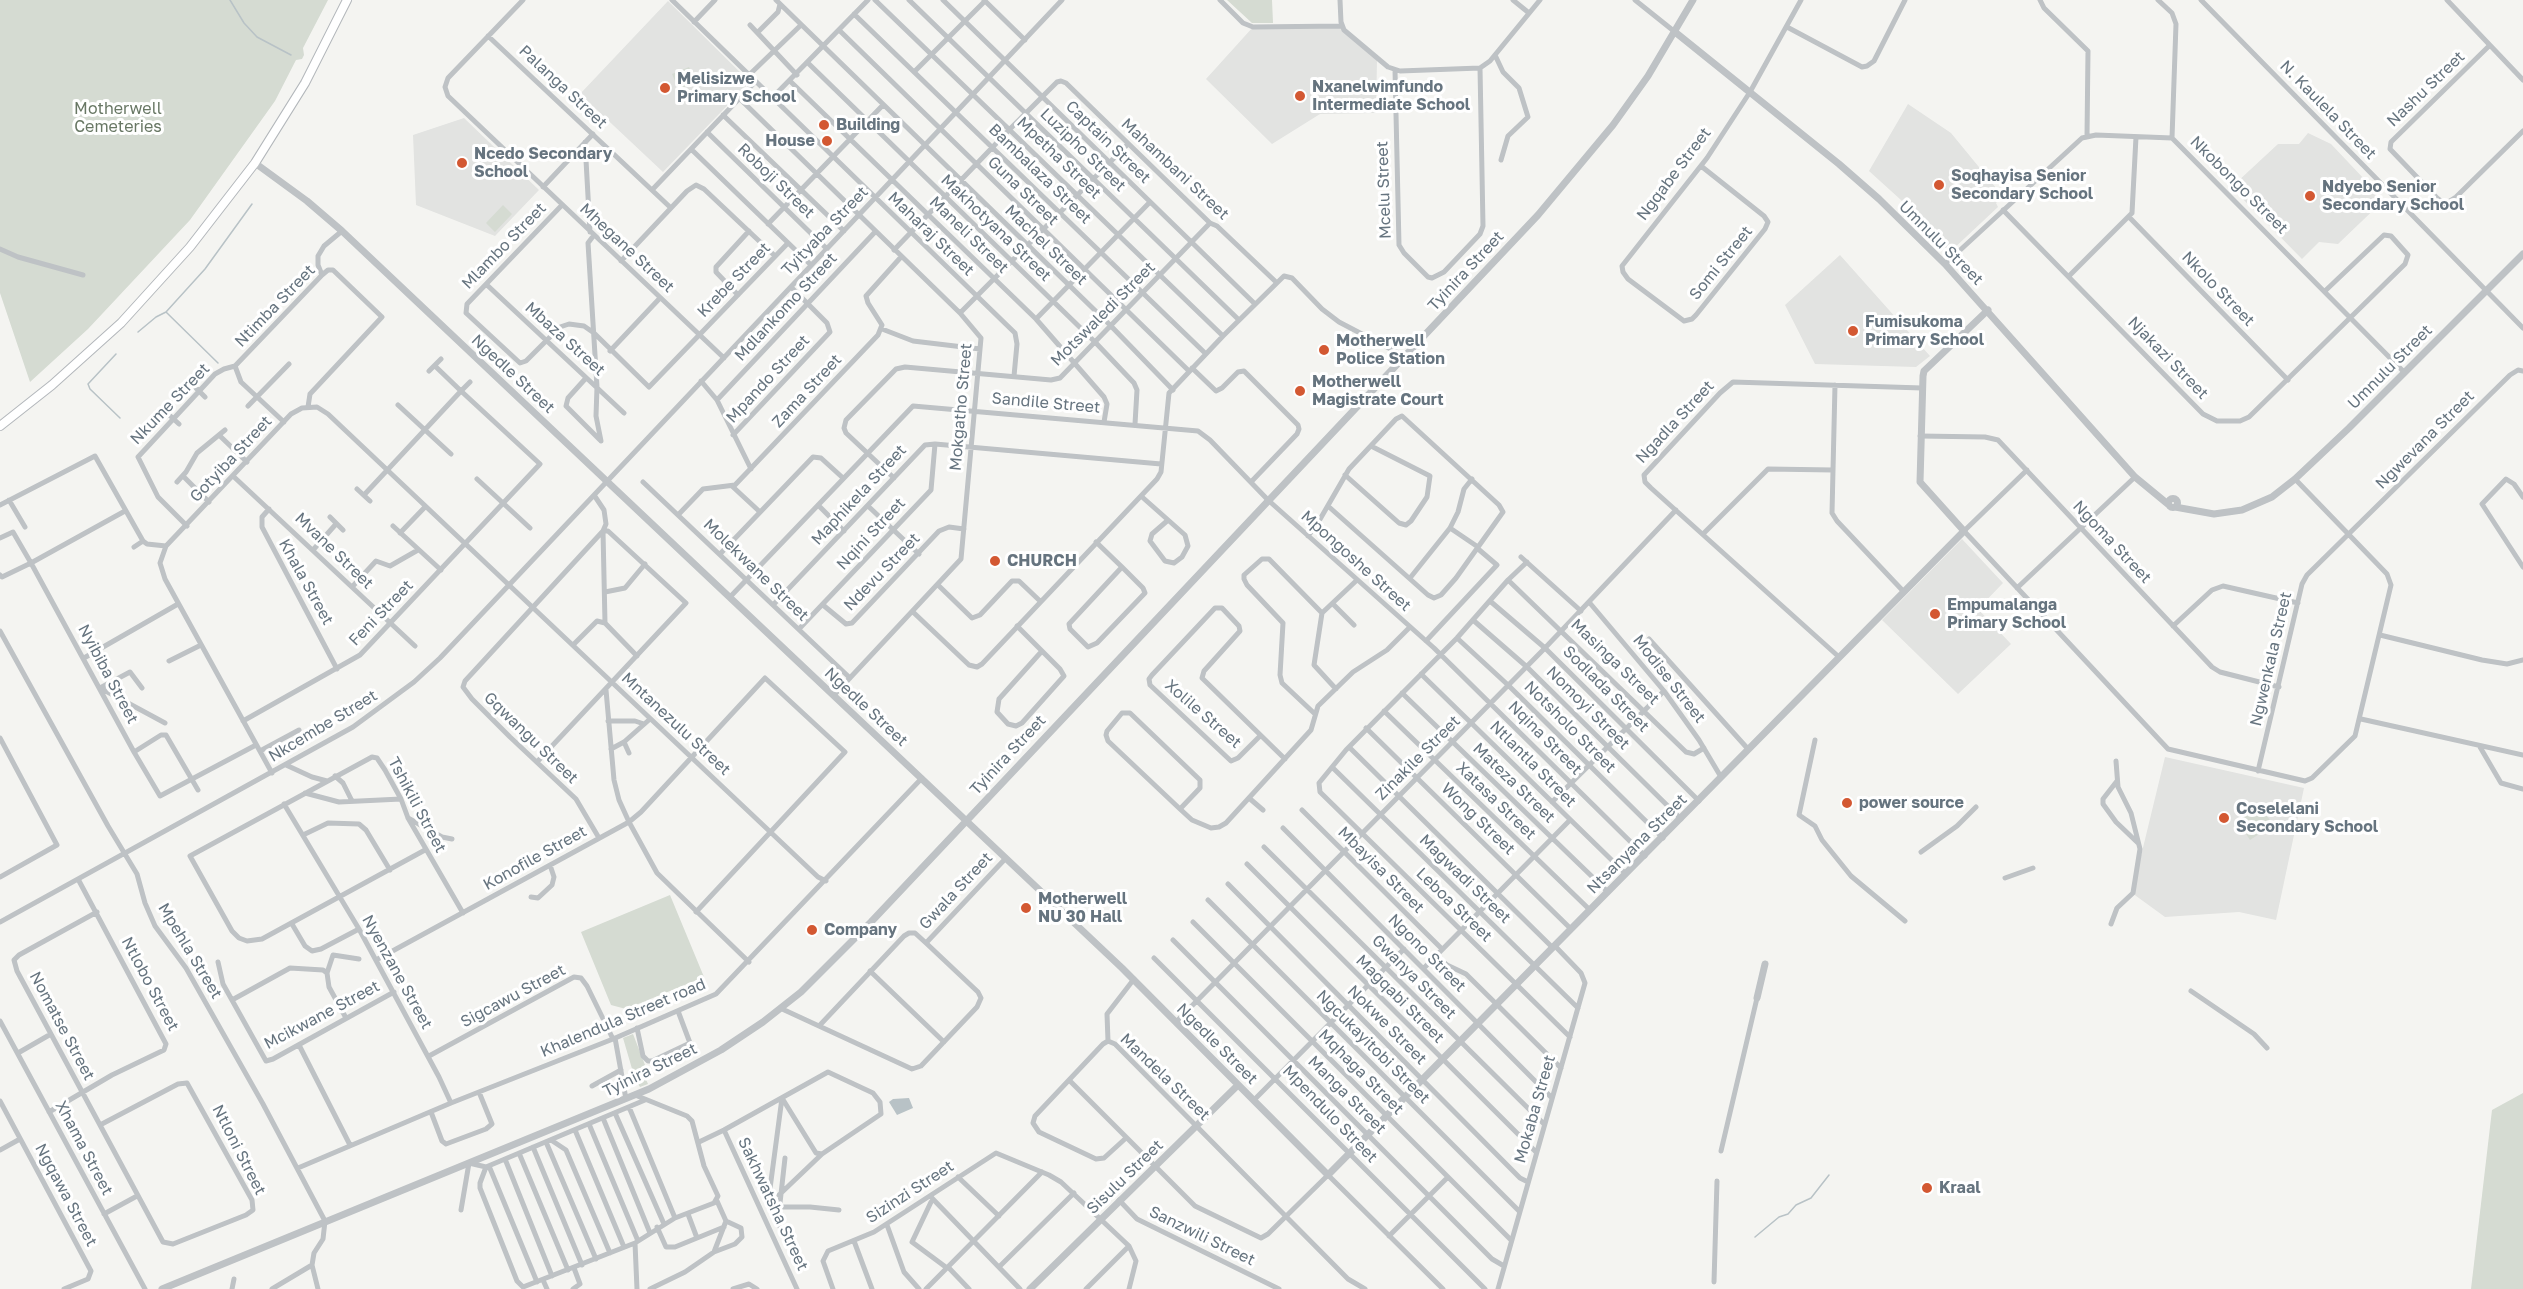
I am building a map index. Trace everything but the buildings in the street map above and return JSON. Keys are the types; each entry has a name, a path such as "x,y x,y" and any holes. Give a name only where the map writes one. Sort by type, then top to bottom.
{"main road":[{"path":"0,426 52,385 129,315 186,253 255,163 304,83 347,0"}],"street":[{"name":"Mhegane Street","path":"523,0 448,78 445,87 448,96 724,358"},
{"name":"Maharaj Street","path":"672,0 1016,336 1014,376"},
{"path":"694,22 715,0"},
{"path":"772,98 791,82 868,0"},
{"name":"Mpetha Street","path":"875,0 1222,336"},
{"name":"Luzipho Street","path":"909,0 1239,320"},
{"name":"Captain Street","path":"943,0 1255,304"},
{"name":"Tyityaba Street","path":"608,482 1062,0"},
{"path":"1220,0 1243,23 1253,27 1342,26"},
{"path":"1340,0 1342,26 1377,59 1395,70 1480,68 1495,55 1540,0"},
{"path":"1513,0 1529,13"},
{"path":"1635,0 1675,32"},
{"name":"Tyinira Street","path":"162,1289 469,1163 627,1103 635,1095 680,1074 721,1050 780,1008 834,960 1538,215 1580,167 1648,76 1693,0"},
{"name":"Ngqabe Street","path":"1623,272 1624,263 1701,166 1750,92 1801,0"},
{"path":"1787,27 1862,67 1867,66 1874,62 1905,0"},
{"path":"1945,264 2078,141 2087,136 2088,51 2044,8 2040,0"},
{"path":"2158,0 2175,19 2172,138"},
{"name":"N. Kaulela Street","path":"2201,0 2523,328"},
{"path":"2447,0 2523,80"},
{"path":"914,72 984,1 1025,40"},
{"path":"778,2 925,146"},
{"path":"758,32 778,12 778,2"},
{"name":"Bambalaza Street","path":"854,14 1206,354"},
{"path":"750,24 797,75"},
{"path":"749,75 801,25"},
{"name":"Guna Street","path":"839,30 1190,370 1216,391 1238,372 1244,371 1298,425 1297,434 1251,482"},
{"name":"Umnulu Street","path":"1675,32 1855,178 1945,264 2135,477 2171,503 2184,509 2214,514 2242,510 2272,497 2295,479 2523,254"},
{"name":"Palanga Street","path":"488,36 671,208"},
{"name":"Nashu Street","path":"2489,46 2391,142 2390,149 2445,204 2456,197 2523,131"},
{"path":"1495,55 1503,72 1519,88 1528,117 1508,136 1501,160"},
{"name":"Makhotyana Street","path":"808,63 1095,342 1136,387 1135,424"},
{"name":"Mcelu Street","path":"1395,70 1399,245 1412,261 1432,278 1444,272 1480,234 1483,226 1480,68"},
{"name":"Mahambani Street","path":"1042,97 1054,85 1061,81 1066,83 1210,223 1217,226 1276,282"},
{"path":"652,190 755,82"},
{"name":"Maneli Street","path":"791,82 995,278 1076,362 1106,400 1104,422"},
{"path":"894,250 1042,97"},
{"name":"Mokgatho Street","path":"740,99 980,335 961,559 834,695"},
{"path":"768,224 884,105"},
{"path":"723,115 844,231"},
{"name":"Roboji Street","path":"707,132 827,249"},
{"path":"543,187 593,134"},
{"name":"Nkobongo Street","path":"2087,136 2172,138 2404,372"},
{"path":"2070,276 2133,210 2136,137"},
{"path":"585,142 592,234 588,243 597,387 596,416 601,441 566,406 568,398 586,378"},
{"path":"960,313 1128,144"},
{"name":"Machel Street","path":"925,146 1110,325 1173,390"},
{"path":"691,149 811,266"},
{"name":"Ngedle Street","path":"255,163 307,201 342,231 922,778 1134,979 1443,1289"},
{"name":"Somi Street","path":"1623,272 1681,320 1689,321 1765,229 1768,222 1764,216 1701,166"},
{"path":"621,261 692,186 699,185 775,256"},
{"path":"1036,319 1150,202"},
{"name":"Mlambo Street","path":"562,205 467,304 466,313 517,363 526,361 556,329 569,324 584,326 594,333"},
{"name":"Njakazi Street","path":"2003,210 2203,414 2212,420 2235,422 2246,419 2405,264 2408,255 2389,235 2384,235 2325,291"},
{"name":"Nkolo Street","path":"2128,217 2288,380"},
{"name":"Motswaledi Street","path":"894,478 846,433 845,423 896,369 904,367 1054,380 1060,378 1210,223"},
{"path":"322,275 318,266 318,256 324,246 342,231"},
{"path":"738,295 717,272 716,267 748,231"},
{"name":"Mdlankomo Street","path":"717,400 875,232"},
{"name":"Krebe Street","path":"700,335 788,243"},
{"path":"0,249 18,257 83,275"},
{"path":"901,257 866,296 882,329 913,341 980,349"},
{"name":"Ntimba Street","path":"284,422 239,379 236,366 322,275 328,270 333,270 382,317 310,394 308,407"},
{"path":"913,612 969,665 974,667 982,664 1159,476 1167,399 1222,336 1284,276 1290,276 1326,313 1404,356"},
{"name":"Mbaza Street","path":"487,285 624,413"},
{"name":"Mpando Street","path":"733,435 830,332 827,323 790,287"},
{"path":"610,351 660,298"},
{"path":"1988,310 1924,371 1920,482 2168,749 2302,781 2308,780 2352,740 2361,719 2391,585 2390,578 2295,479"},
{"name":"Zama Street","path":"733,487 882,329"},
{"path":"594,333 649,387 700,335"},
{"path":"429,371 441,359"},
{"path":"248,406 289,364"},
{"name":"Nkume Street","path":"187,526 158,497 138,459 140,454 218,372 236,366"},
{"path":"435,366 461,391"},
{"name":"Ngwevana Street","path":"2348,534 2510,375 2518,370 2523,371"},
{"path":"701,381 717,400 751,469"},
{"path":"190,382 206,397"},
{"path":"364,495 470,382"},
{"name":"Ngadla Street","path":"1839,657 1647,485 1644,476 1728,384 1738,382 1922,388"},
{"path":"1835,385 1831,507 1834,518 1904,592"},
{"name":"Feni Street","path":"243,721 360,655 540,465 461,391"},
{"path":"398,405 451,454"},
{"name":"Sandile Street","path":"730,597 913,406 1135,424 1202,432 1268,501"},
{"path":"308,407 317,407 328,414 509,585"},
{"name":"Gotyiba Street","path":"166,546 284,422 297,410 308,407"},
{"path":"166,412 179,424"},
{"path":"1308,536 1328,507 1345,475 1396,419 1405,416 1503,510 1456,578 1438,597 1428,595 1328,507"},
{"path":"177,482 196,453 225,430"},
{"path":"220,436 247,462"},
{"name":"Ngoma Street","path":"1920,436 1994,439 2002,444 2216,670 2279,687"},
{"path":"935,444 1161,464"},
{"name":"Maphikela Street","path":"773,605 925,445 935,444"},
{"name":"Nqini Street","path":"799,629 931,490 935,444"},
{"path":"1345,475 1399,523 1406,525 1411,521 1427,497 1430,476 1371,446"},
{"path":"0,505 95,456 143,541 147,544 166,546 160,567 178,604 272,773"},
{"path":"720,554 813,458 821,458 843,478"},
{"path":"1703,534 1768,469 1833,470"},
{"path":"1964,531 2027,470"},
{"path":"183,476 209,502"},
{"name":"Mvane Street","path":"233,476 415,646"},
{"path":"2017,588 2135,477"},
{"path":"1410,579 1450,528 1458,512 1464,489 1472,479"},
{"path":"2523,497 2514,484 2506,479 2482,504 2523,567"},
{"path":"477,480 530,528"},
{"name":"Nkcembe Street","path":"0,921 354,727 406,688 440,658 608,482"},
{"name":"Molekwane Street","path":"643,482 850,678"},
{"path":"678,515 703,489 733,487 760,512"},
{"path":"357,489 370,501"},
{"path":"533,608 603,531 606,524 605,516 594,495"},
{"path":"1141,496 1185,535 1188,542 1186,551 1174,563 1165,561 1150,541 1151,536 1167,520"},
{"path":"9,500 25,527"},
{"name":"Mpongoshe Street","path":"1268,501 1426,641"},
{"path":"818,505 844,531"},
{"path":"868,506 919,554"},
{"path":"400,533 425,507"},
{"name":"Khala Street","path":"269,509 262,517 262,527 337,669"},
{"name":"Zinakile Street","path":"1176,1022 1527,667 1676,510"},
{"path":"0,575 2,578 125,511"},
{"path":"330,517 343,530"},
{"path":"313,550 336,524"},
{"path":"393,526 441,570"},
{"name":"Ndevu Street","path":"823,605 846,624 852,623 942,529 949,527 964,529"},
{"path":"1426,641 1497,565 1478,547 1450,528"},
{"path":"537,762 686,603 614,534 603,531"},
{"path":"603,531 605,623"},
{"name":"Ntsanyana Street","path":"1328,1175 1964,531"},
{"name":"Nyibiba Street","path":"0,538 13,532 160,796 256,744"},
{"name":"Ngwenkala Street","path":"2258,771 2298,603 2307,576 2348,534"},
{"path":"134,547 143,541"},
{"path":"1096,542 1122,567 1145,593 1097,643 1088,647 1070,629 1069,624 1122,567"},
{"path":"352,587 376,561 390,566 417,550"},
{"path":"1521,557 1581,611"},
{"path":"1315,714 1281,680 1283,623 1247,585 1244,575 1262,559 1269,559 1322,613"},
{"path":"1332,768 1366,728 1457,638 1527,562"},
{"path":"605,592 625,588 645,564"},
{"path":"1336,689 1314,665 1322,613 1357,580"},
{"name":"Masinga Street","path":"1508,580 1563,630 1686,752 1694,754 1704,748"},
{"path":"938,585 972,618 980,615 1012,581 1019,582 1040,601"},
{"name":"Mntanezulu Street","path":"509,585 818,877 826,881"},
{"path":"2173,626 2212,590 2220,587 2298,603"},
{"name":"Sodlada Street","path":"1490,601 1545,648 1699,801"},
{"name":"Modise Street","path":"1589,602 1664,691 1704,748 1721,777"},
{"path":"84,657 178,604"},
{"path":"1333,604 1354,625"},
{"name":"Gqwangu Street","path":"533,608 465,681 463,687 465,693 576,799 599,838"},
{"name":"Xolile Street","path":"1260,736 1238,759 1231,761 1150,685 1149,679 1152,675 1215,608 1221,608 1239,626 1240,631 1204,671 1202,678 1285,759"},
{"name":"Nomoyi Street","path":"1473,620 1527,667 1681,819"},
{"path":"573,645 597,621 605,623 638,656"},
{"path":"1017,626 1042,651 1063,673 1063,680 1022,723 1016,726 1008,723 997,712 999,699 1042,651"},
{"path":"1180,809 1200,788 1200,780 1130,714 1122,713 1107,731 1106,738 1180,809 1194,821 1216,828 1226,823 1311,730 1318,706 1357,669 1387,650 1410,627"},
{"name":"Mpehla Street","path":"0,631 124,855 137,874 145,903 155,926 186,968 298,1168 325,1221"},
{"path":"2380,635 2482,660 2507,664 2523,660"},
{"name":"Notsholo Street","path":"1457,638 1508,685 1662,838"},
{"path":"1649,639 1748,749"},
{"name":"Nqina Street","path":"1426,641 1645,856"},
{"path":"169,661 201,645"},
{"path":"100,688 130,672 142,688"},
{"name":"Ntlantla Street","path":"1421,674 1626,874"},
{"name":"Konofile Street","path":"376,960 628,822 641,812 765,678 845,752 771,832"},
{"path":"100,688 165,723"},
{"path":"606,690 615,789 628,822 657,873 749,962"},
{"path":"1552,802 1664,691"},
{"name":"Mateza Street","path":"1402,693 1608,892"},
{"name":"Xatasa Street","path":"1384,711 1590,910"},
{"path":"611,749 624,742 650,719"},
{"path":"2361,719 2523,755"},
{"path":"608,721 635,721 644,724"},
{"name":"Wong Street","path":"1366,728 1571,929"},
{"path":"260,751 299,730"},
{"path":"134,752 161,735 166,735 198,790"},
{"path":"0,738 57,845 0,877"},
{"path":"1815,740 1798,815 1815,826 1822,840 1851,876 1905,921"},
{"path":"624,742 629,753"},
{"path":"2480,746 2501,783 2523,789"},
{"name":"Mokaba Street","path":"1349,747 1585,980 1497,1289"},
{"name":"Tshikili Street","path":"292,924 259,940 239,938 232,931 190,856 369,757 379,760 401,799 425,850 463,913"},
{"path":"2111,924 2117,908 2133,893 2139,844 2131,813 2116,781 2116,761"},
{"path":"286,765 327,781"},
{"name":"Leboa Street","path":"1332,768 1319,783 1320,792 1570,1037"},
{"name":"Magwadi Street","path":"1332,768 1578,1008"},
{"path":"335,776 343,783 352,801"},
{"name":"Khalendula Street road","path":"298,1168 451,1103 614,1039 716,994 922,778"},
{"path":"2116,781 2103,800 2103,804 2116,822 2139,844"},
{"path":"305,793 339,802 401,799"},
{"path":"1249,798 1263,810"},
{"name":"Nyenzane Street","path":"284,804 359,928 429,1056 451,1103"},
{"path":"1921,852 1957,826 1976,807"},
{"name":"Mbayisa Street","path":"1302,810 1442,949"},
{"path":"408,818 442,837 452,839"},
{"path":"1424,968 1570,820"},
{"path":"303,835 328,823 359,825 366,830 390,870"},
{"name":"Ngono Street","path":"1283,828 1552,1098"},
{"path":"696,912 771,832"},
{"name":"Gwanya Street","path":"1264,848 1544,1124"},
{"path":"359,928 321,949 312,951 305,946 292,924 425,850"},
{"name":"Gwala Street","path":"926,943 1006,858"},
{"name":"Magqabi Street","path":"1247,864 1536,1152"},
{"path":"531,897 538,898 552,885 554,877 550,865"},
{"path":"2005,878 2033,868"},
{"name":"Ntlobo Street","path":"49,1112 164,1050 166,1044 78,879"},
{"name":"Nokwe Street","path":"1228,884 1520,1178 1528,1182"},
{"name":"Ngcukayitobi Street","path":"1209,900 1519,1211"},
{"name":"Nomatse Street","path":"82,1094 14,960 19,955 97,912"},
{"name":"Mqhaga Street","path":"1193,922 1447,1178 1511,1239"},
{"path":"780,1008 912,1069 921,1066 977,1007 981,998 978,992 915,933 906,934 820,1025"},
{"name":"Manga Street","path":"1173,940 1429,1196 1495,1261 1504,1266"},
{"path":"1254,1100 1350,1006 1404,949"},
{"path":"346,1018 329,987 327,973 333,955 359,959"},
{"path":"1436,956 1447,965 1462,971 1561,1068"},
{"name":"Mpendulo Street","path":"1154,958 1485,1289"},
{"name":"Mcikwane Street","path":"218,962 222,981 266,1061 394,992"},
{"path":"1721,1151 1765,964"},
{"path":"232,1000 291,968 320,970 327,973"},
{"path":"870,971 944,1042"},
{"name":"Sigcawu Street","path":"429,1056 574,977 581,978 587,986 614,1039"},
{"path":"1108,1041 1107,1014 1134,979"},
{"path":"2191,990 2261,1040 2266,1048"},
{"path":"637,1028 643,1056 648,1061 652,1061 690,1043 678,1011"},
{"name":"Xhama Street","path":"0,1021 145,1289"},
{"path":"18,1053 51,1035"},
{"path":"614,1039 627,1103 675,1218"},
{"name":"Mandela Street","path":"1126,1137 1099,1160 1036,1130 1034,1118 1108,1041 1115,1044 1348,1279 1365,1289"},
{"path":"299,1045 350,1145"},
{"path":"592,1086 621,1070"},
{"path":"699,1142 828,1072 873,1093 880,1102 881,1114 822,1154 779,1195"},
{"path":"1069,1080 1191,1203 1256,1237 1265,1237 1328,1175"},
{"name":"Ntloni Street","path":"82,1094 137,1196 162,1239 169,1244 246,1215 254,1208 252,1200 187,1083 178,1084 100,1125"},
{"name":"Sisulu Street","path":"1030,1289 1239,1085"},
{"path":"431,1112 442,1141 446,1144 486,1129 492,1124 479,1092"},
{"path":"635,1095 687,1116 692,1121 704,1166 718,1196 717,1201 725,1224 714,1252"},
{"path":"782,1098 816,1153 822,1154"},
{"path":"782,1098 769,1196 771,1209 799,1265"},
{"path":"461,1210 469,1163 488,1167 615,1113 627,1103 645,1100"},
{"name":"Ngqawa Street","path":"0,1101 92,1270 88,1279 64,1289"},
{"path":"615,1113 661,1226 666,1247 675,1247 725,1224 734,1223 741,1228 742,1237 735,1244 714,1252 685,1272 650,1289"},
{"path":"603,1118 650,1233"},
{"path":"589,1124 636,1242 638,1289"},
{"path":"575,1130 624,1247"},
{"name":"Sakhwatsha Street","path":"724,1130 797,1289"},
{"path":"0,1150 20,1139"},
{"path":"548,1141 566,1150 610,1253"},
{"path":"548,1141 596,1259"},
{"path":"533,1147 582,1265"},
{"path":"519,1153 571,1269 580,1284 573,1289"},
{"name":"Sizinzi Street","path":"833,1289 823,1257 828,1251 887,1225 931,1199 958,1177 996,1153 1054,1178 1074,1193 1129,1246"},
{"path":"779,1226 779,1195 785,1171 785,1158"},
{"path":"505,1159 552,1276"},
{"path":"488,1167 480,1188 517,1281 524,1287 636,1242 675,1218 717,1201"},
{"path":"488,1167 540,1281 547,1289"},
{"path":"927,1289 1042,1172"},
{"path":"958,1177 999,1216"},
{"path":"1389,1236 1447,1178"},
{"path":"1714,1282 1716,1181"},
{"path":"999,1267 1074,1193"},
{"path":"104,1214 137,1196"},
{"path":"969,1289 947,1268 912,1242 931,1199 1020,1289"},
{"name":"Sanzwili Street","path":"1119,1200 1137,1219 1279,1289"},
{"path":"779,1207 839,1210"},
{"path":"688,1214 697,1238"},
{"path":"318,1289 312,1265 314,1253 323,1239 325,1221"},
{"path":"887,1225 904,1272 919,1289"},
{"path":"854,1241 872,1289"},
{"path":"1086,1289 1129,1246 1136,1261 1129,1289"},
{"path":"272,1289 312,1265"},
{"path":"232,1289 234,1279"},
{"path":"733,1289 749,1284 757,1289"}],"shaded area":[{"name":"Melisizwe Primary School","path":"668,1 750,82 663,172 580,94"},
{"name":"Nxanelwimfundo Intermediate School","path":"1342,26 1377,59 1376,113 1320,114 1272,144 1206,79 1253,27"},
{"name":"Soqhayisa Senior Secondary School","path":"1908,104 1951,133 2006,200 2003,202 2000,199 1996,203 1998,207 1950,252 1943,248 1901,200 1869,171"},
{"name":"Ncedo Secondary School","path":"464,118 539,190 495,236 416,205 413,135"},
{"name":"Ndyebo Senior Secondary School","path":"2308,133 2331,144 2384,200 2338,244 2319,242 2302,259 2236,192 2237,182 2278,144 2299,144"},
{"name":"Fumisukoma Primary School","path":"1840,255 1930,356 1916,367 1815,364 1785,305"},
{"name":"Empumalanga Primary School","path":"1962,539 2003,583 1978,609 2011,644 1958,694 1882,620"},
{"name":"Coselelani Secondary School","path":"2165,757 2304,788 2276,920 2239,912 2165,917 2132,893"},
{"path":"909,1098 913,1108 897,1115 889,1102 893,1099"}],"green space":[{"name":"Motherwell Cemeteries","path":"0,0 328,0 303,48 302,59 296,60 275,101 190,220 88,329 30,382 0,293"},
{"path":"1227,0 1272,0 1273,23 1252,23"},
{"path":"689,67 696,83 679,90 672,74"},
{"path":"503,205 512,214 495,232 486,223"},
{"path":"2260,805 2273,825 2250,840 2237,820"},
{"path":"670,895 704,977 626,1009 611,1005 581,932"},
{"path":"633,1034 645,1065 641,1068 648,1084 640,1087 635,1079 623,1038"},
{"path":"2523,1093 2523,1289 2471,1289 2492,1110"}],"waterway":[{"path":"230,0 244,23 257,37 291,55"},
{"path":"218,363 166,312 205,269 252,204"},
{"path":"138,332 166,312"},
{"path":"116,354 88,384 90,389 120,418"},
{"path":"1755,1237 1779,1217 1788,1214 1796,1205 1811,1198 1829,1175"}],"place":[{"name":"Melisizwe Primary School","path":"665,88"},
{"name":"Nxanelwimfundo Intermediate School","path":"1300,96"},
{"name":"Building","path":"824,125"},
{"name":"House","path":"827,141"},
{"name":"Ncedo Secondary School","path":"462,163"},
{"name":"Soqhayisa Senior Secondary School","path":"1939,185"},
{"name":"Ndyebo Senior Secondary School","path":"2310,196"},
{"name":"Fumisukoma Primary School","path":"1853,331"},
{"name":"Motherwell Police Station","path":"1324,350"},
{"name":"Motherwell Magistrate Court","path":"1300,391"},
{"name":"CHURCH","path":"995,561"},
{"name":"Empumalanga Primary School","path":"1935,614"},
{"name":"power source","path":"1847,803"},
{"name":"Coselelani Secondary School","path":"2224,818"},
{"name":"Motherwell NU 30 Hall","path":"1026,908"},
{"name":"Company","path":"812,930"},
{"name":"Kraal","path":"1927,1188"}]}
